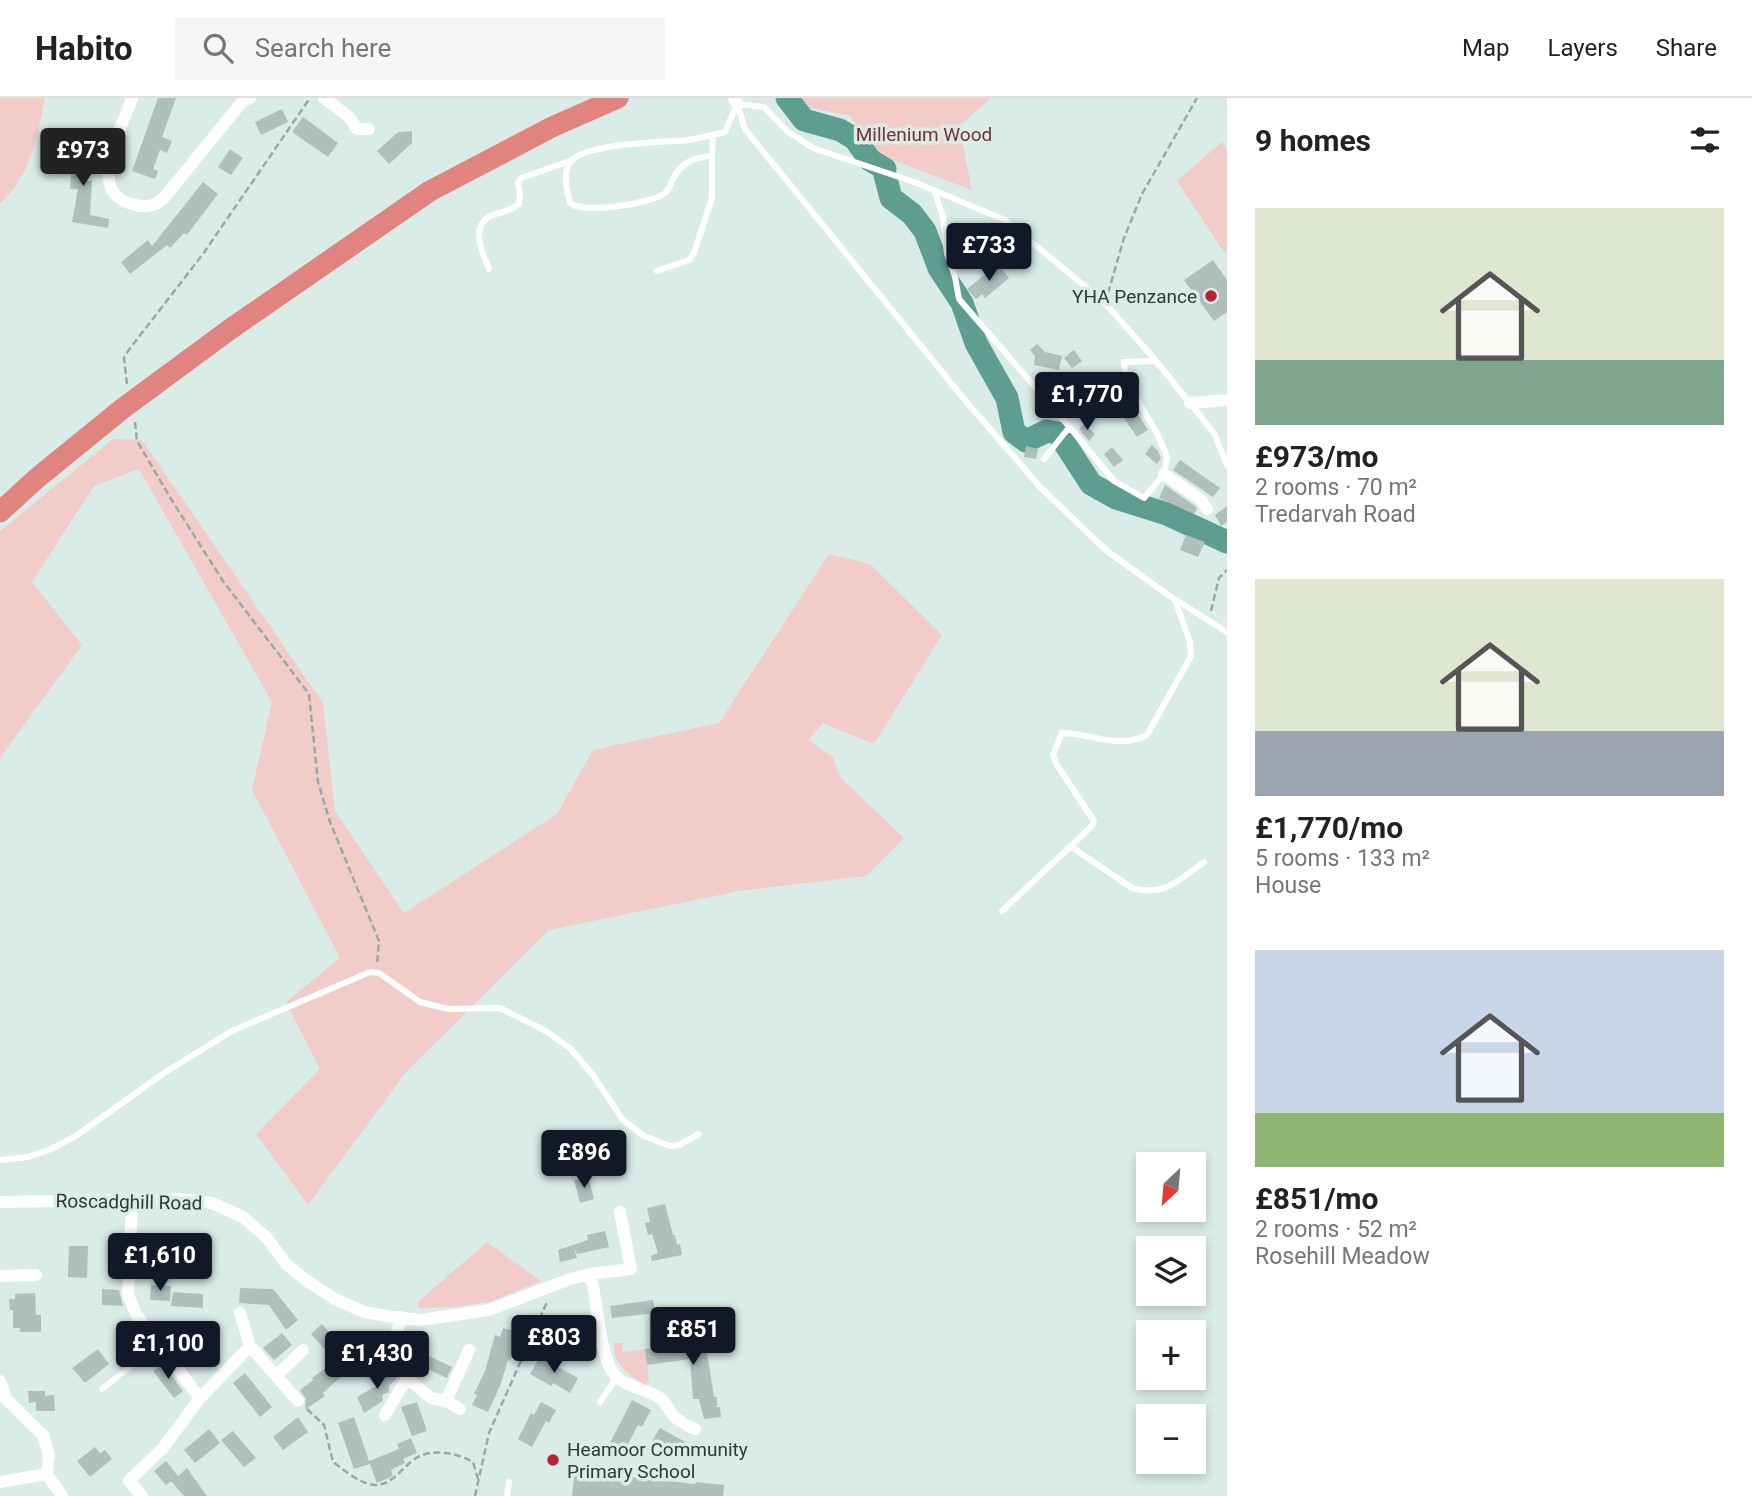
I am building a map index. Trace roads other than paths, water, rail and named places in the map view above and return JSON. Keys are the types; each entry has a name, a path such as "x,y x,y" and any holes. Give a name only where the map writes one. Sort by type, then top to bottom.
{"highway":[{"path":"0,512 36,479 133,401 229,330 430,191 552,127 618,98"}],"street":[{"path":"132,98 111,154 107,173 113,191 126,203 140,206 156,205 163,199 235,111 250,98"},
{"path":"324,98 349,117 357,129 369,129"},
{"path":"1190,403 1227,400"},
{"path":"1164,474 1201,500 1207,509"},
{"name":"Roscadghill Road","path":"0,1202 180,1199 212,1203 243,1217 267,1238 286,1264 335,1299 363,1312 420,1320 489,1310 590,1274 631,1269 620,1212"},
{"path":"132,1200 128,1295 137,1316 200,1398"},
{"path":"590,1274 607,1366 617,1377 642,1392 659,1397 675,1417 695,1429"},
{"path":"0,1276 36,1275"},
{"path":"240,1313 250,1346 298,1401"},
{"path":"401,1317 393,1350 396,1362 407,1378 431,1398 446,1401 460,1409"},
{"path":"142,1496 129,1481 163,1448 200,1398 250,1346"},
{"path":"275,1376 303,1350"},
{"path":"446,1401 469,1350"},
{"path":"385,1415 407,1378"},
{"path":"0,1381 6,1399 43,1435 49,1455 47,1474 62,1496"},
{"path":"0,1482 47,1474"}],"lane":[{"path":"489,269 478,239 485,221 492,215 513,209 519,204 518,184 521,178 602,148 725,132 736,101"},
{"path":"736,101 764,107 788,132 813,148 934,190 1005,220 1105,303 1214,433 1227,465"},
{"path":"736,101 745,129 964,399 1035,481 1107,551 1175,600 1227,632"},
{"path":"657,271 690,260 694,253 712,198 713,135"},
{"path":"570,161 566,171 569,197 572,205 583,208 633,204 660,196 669,188 680,167 698,157 712,156"},
{"path":"934,190 943,217 947,254 959,299 1114,481 1144,498 1164,474 1167,457 1158,435 1126,380 1125,362 1156,361"},
{"path":"1044,458 1070,430"},
{"path":"1002,911 1092,826 1094,821 1053,755 1062,733 1078,733 1116,742 1147,735 1191,656 1190,642 1175,600"},
{"path":"1070,846 1132,888 1143,891 1167,888 1204,862"},
{"path":"0,1160 27,1157 51,1149 76,1136 164,1073 232,1031 370,972 379,973 420,1002 448,1009 500,1008 546,1031 571,1049 593,1075 623,1120 644,1136 670,1146 679,1145 699,1134"},
{"path":"102,1388 159,1344"},
{"path":"560,1348 603,1344"},
{"path":"600,1402 617,1377"},
{"path":"507,1496 509,1482"}],"waterway":[{"path":"787,98 804,120 840,130 855,139 870,160 885,169"},
{"path":"885,175 891,198 912,214 925,231 939,268 962,303 976,343 1007,398 1014,432 1026,441 1047,431 1058,433 1091,484 1116,498 1167,514 1227,542"}],"place":[{"name":"YHA Penzance","path":"1211,296"},
{"name":"Heamoor Community Primary School","path":"553,1460"}],"park label":[{"name":"Millenium Wood","path":"924,134"}]}
